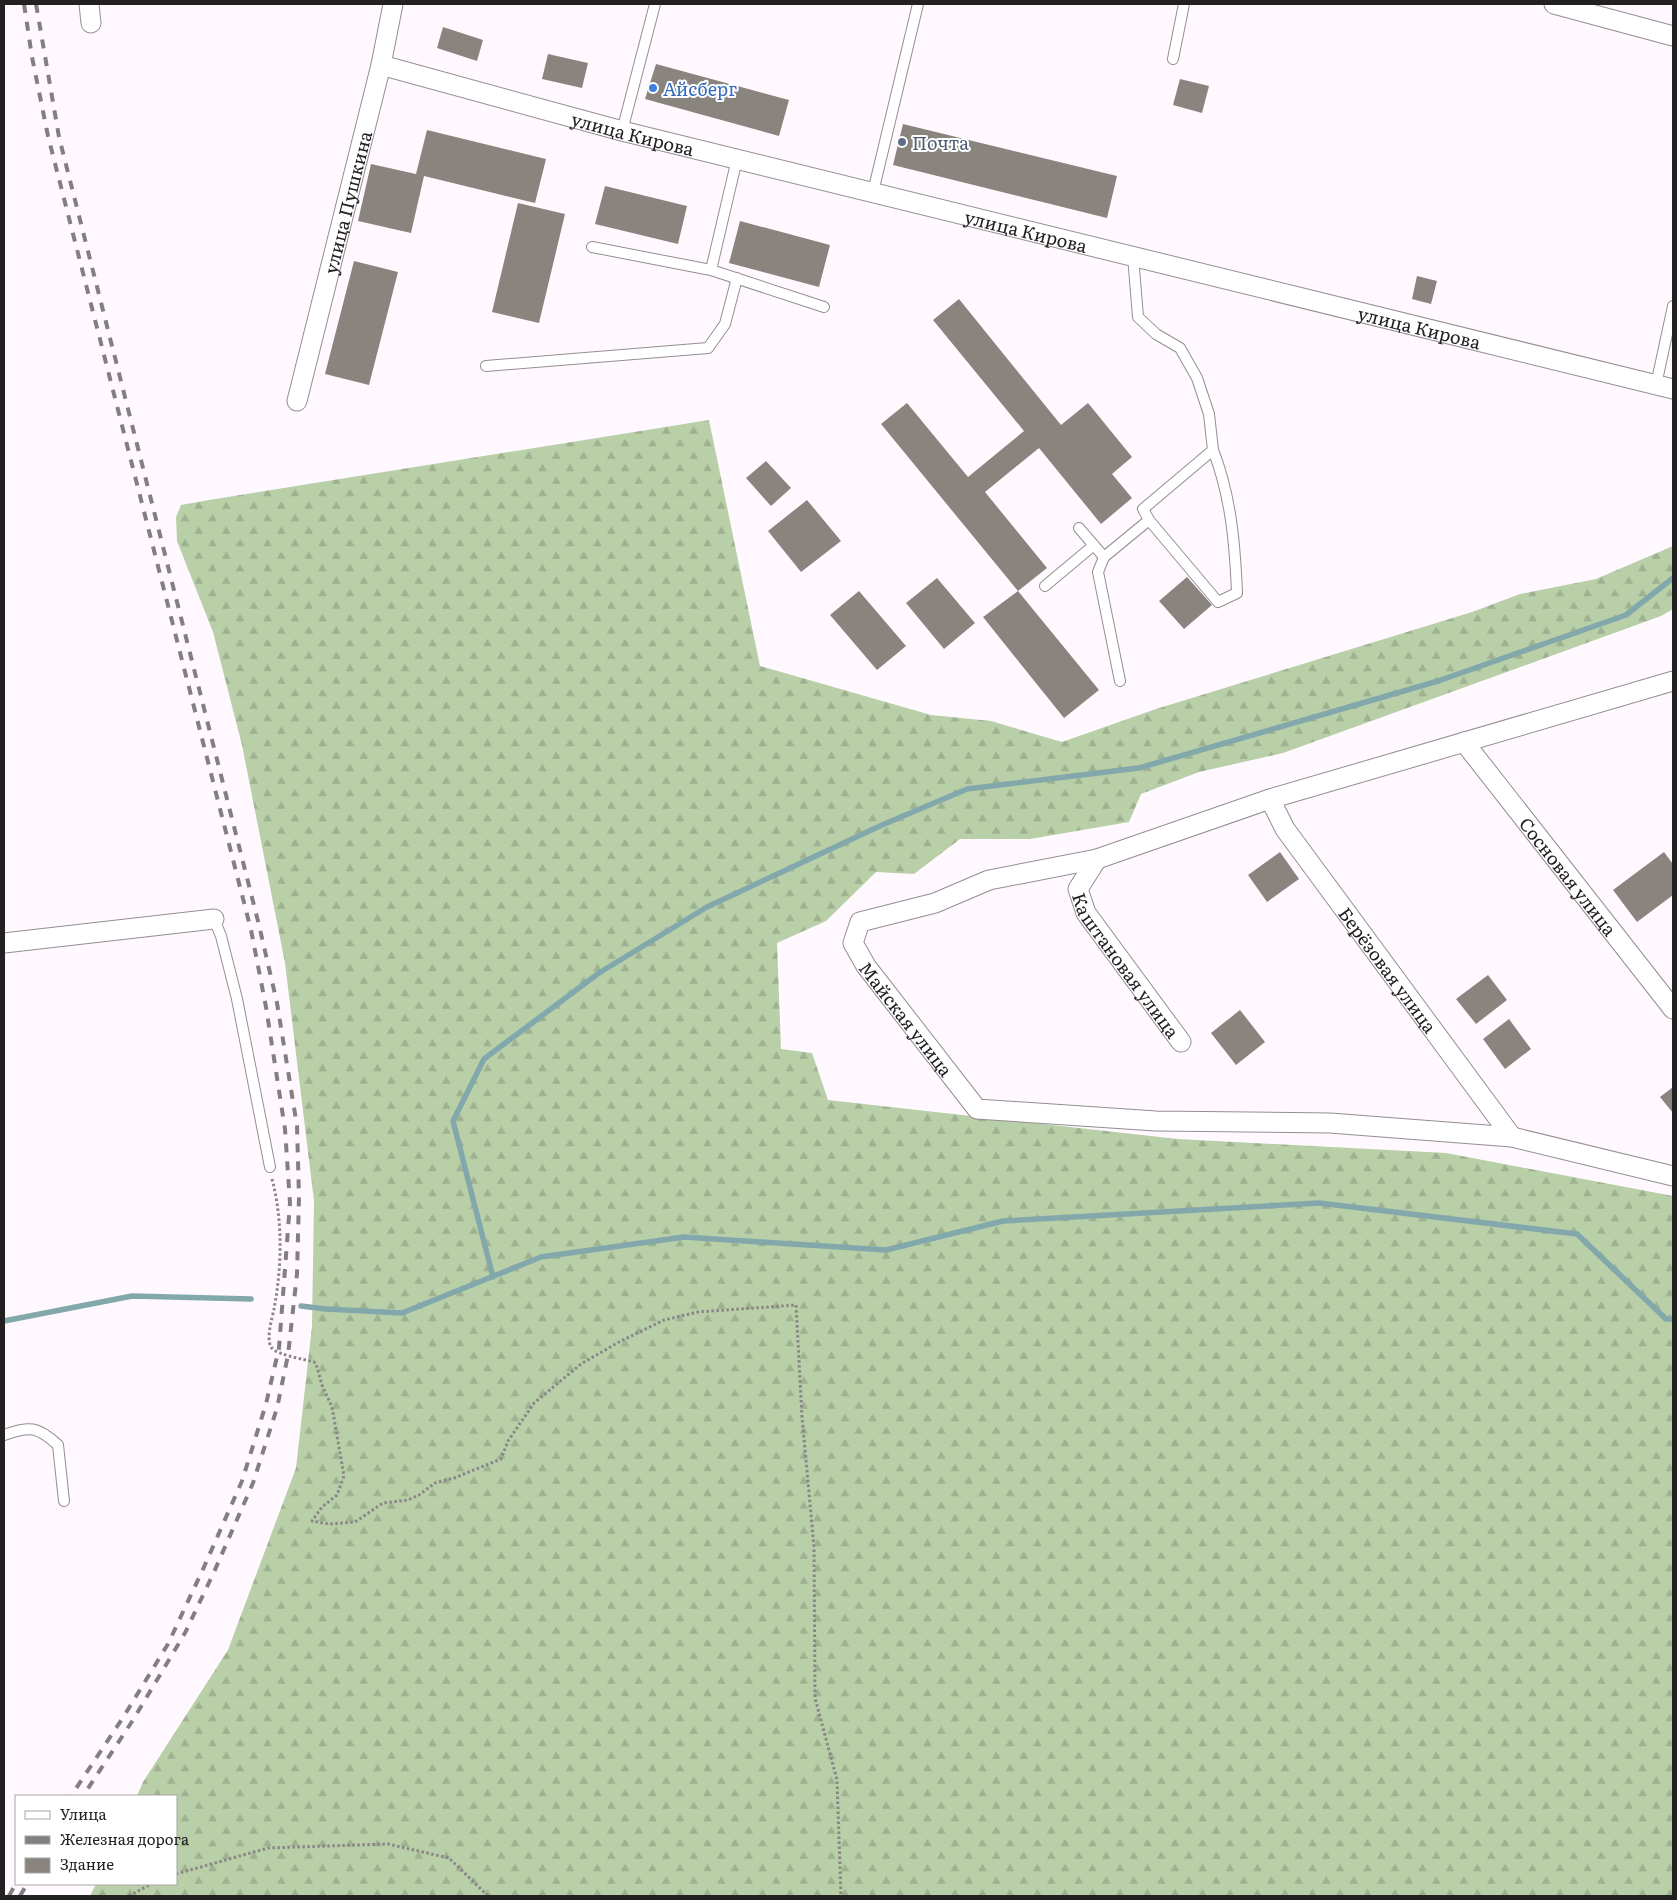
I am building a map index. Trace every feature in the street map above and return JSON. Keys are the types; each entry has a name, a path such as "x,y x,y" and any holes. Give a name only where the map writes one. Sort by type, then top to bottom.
{"street":[{"path":"89,4 92,23"},
{"name":"улица Пушкина","path":"297,401 381,65 393,4"},
{"path":"1554,4 1673,36"},
{"name":"улица Кирова","path":"381,65 737,159 1664,387"},
{"path":"1097,859 1270,798 1673,681"},
{"name":"Сосновая улица","path":"1464,742 1673,1009"},
{"name":"Берёзовая улица","path":"1270,798 1285,830 1512,1137"},
{"name":"Майская улица","path":"1097,859 989,880 935,903 860,922 853,943 866,966 978,1109 1156,1121 1330,1122 1512,1137"},
{"name":"Каштановая улица","path":"1097,859 1078,889 1086,913 1181,1042"},
{"path":"4,943 214,919"},
{"path":"1512,1137 1673,1176"}],"lane":[{"path":"622,130 655,4"},
{"path":"873,192 918,4"},
{"path":"1173,59 1184,4"},
{"path":"711,270 737,159"},
{"path":"592,247 711,270 824,307"},
{"path":"1134,256 1138,317 1156,334 1180,348 1197,378 1210,414 1212,450 1223,474 1229,499 1236,556 1237,593 1218,602 1149,520 1143,509 1212,450"},
{"path":"486,366 708,348 725,324 737,278"},
{"path":"1664,387 1673,306"},
{"path":"1120,681 1098,572 1104,557 1149,520"},
{"path":"1080,528 1104,557"},
{"path":"1045,586 1094,546"},
{"path":"214,919 221,936 236,1000 270,1167"},
{"path":"4,1435 24,1428 44,1433 58,1445 64,1500"}],"path":[{"path":"270,1167 278,1204 280,1250 270,1342 278,1353 316,1364 322,1385 332,1408 344,1476 337,1495 312,1520 329,1524 355,1522 383,1503 408,1500 419,1495 435,1483 454,1478 501,1459 508,1441 534,1403 581,1364 664,1320 698,1312 796,1305 802,1417 814,1548 815,1698 837,1780 841,1896"},
{"path":"178,1873 268,1848 388,1844 449,1858 488,1896"},
{"path":"129,1896 149,1885"}],"green space":[{"path":"709,420 760,666 931,715 991,721 1062,742 1156,709 1472,612 1520,594 1596,579 1673,546 1673,609 1661,616 1283,753 1199,772 1141,794 1129,822 1030,839 960,839 914,874 876,872 826,921 777,943 781,1049 812,1053 828,1100 1178,1139 1446,1153 1673,1196 1673,1896 90,1896 96,1885 178,1885 178,1795 137,1795 143,1782 228,1650 296,1468 312,1326 314,1201 285,963 242,745 213,632 177,541 176,517 181,505"}],"building":[{"path":"443,27 483,40 477,61 437,48"},
{"path":"548,54 588,63 582,88 542,79"},
{"path":"656,64 789,100 779,136 645,99"},
{"path":"1180,79 1209,86 1202,113 1173,105"},
{"path":"903,124 1117,176 1107,218 893,165"},
{"path":"427,130 546,159 535,203 424,176 411,233 358,221 371,164 416,174"},
{"path":"605,186 687,206 678,244 595,224"},
{"path":"518,203 565,214 539,323 492,312"},
{"path":"740,221 830,245 819,287 729,263"},
{"path":"354,261 398,272 369,385 325,374"},
{"path":"1417,276 1437,281 1431,304 1412,299"},
{"path":"959,299 1061,425 1088,403 1132,457 1112,474 1132,498 1101,524 1039,448 985,492 1047,568 1018,591 881,424 907,403 968,477 1024,431 933,320"},
{"path":"766,461 791,488 771,506 746,478"},
{"path":"807,500 841,541 801,572 768,531"},
{"path":"1187,577 1212,605 1184,629 1159,601"},
{"path":"937,578 975,623 944,649 906,603"},
{"path":"859,591 906,646 877,670 830,615"},
{"path":"1018,591 1099,690 1064,718 983,617"},
{"path":"1280,852 1299,879 1267,902 1248,875"},
{"path":"1664,852 1673,864 1673,895 1637,922 1613,890"},
{"path":"1488,975 1507,1000 1476,1024 1456,999"},
{"path":"1240,1010 1265,1042 1236,1065 1211,1033"},
{"path":"1509,1019 1531,1049 1505,1069 1483,1039"},
{"path":"1673,1087 1673,1113 1660,1097"}],"waterway":[{"path":"493,1277 453,1121 484,1059 599,973 707,907 882,825 967,789 1139,768 1438,681 1626,615 1673,578"},
{"path":"301,1306 402,1313 541,1257 684,1237 886,1250 1003,1221 1319,1203 1577,1234 1666,1319 1673,1319"},
{"path":"4,1321 132,1296 251,1299"}],"railway":[{"path":"24,4 32,57 48,136 251,930 266,1007 285,1129 290,1203 279,1348 266,1404 242,1481 168,1644 124,1716 72,1795"},
{"path":"36,4 59,137 259,925 277,1003 297,1126 299,1197 297,1274 288,1355 277,1408 253,1483 185,1633 133,1720 84,1795"},
{"path":"9,1896 15,1885"},
{"path":"20,1896 26,1885"}],"place":[{"name":"Айсберг","path":"653,88"},
{"name":"Почта","path":"902,142"}]}
